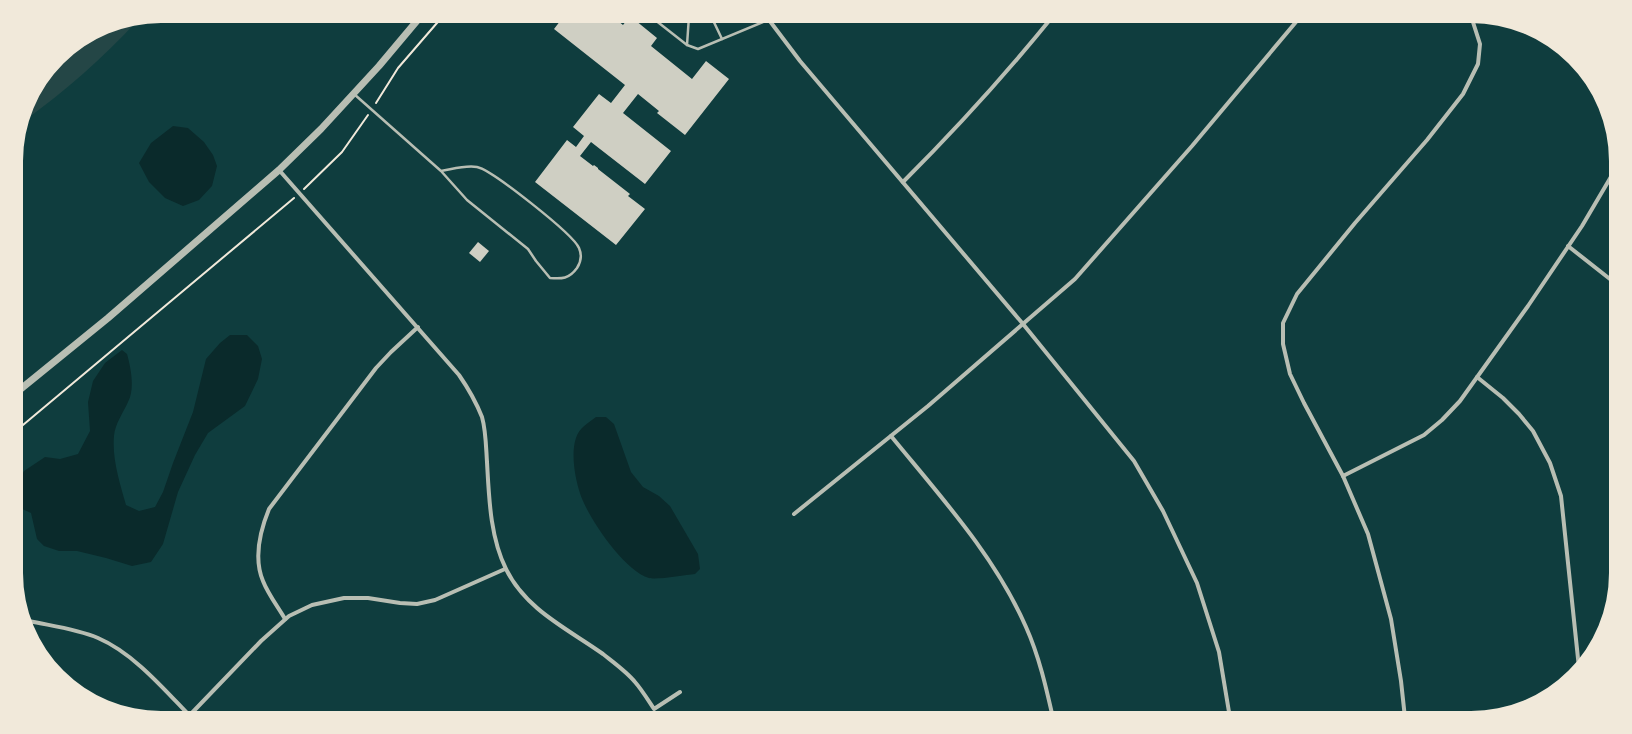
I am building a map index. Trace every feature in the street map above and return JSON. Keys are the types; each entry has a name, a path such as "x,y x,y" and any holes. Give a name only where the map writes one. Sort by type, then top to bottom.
{"street":[{"path":"23,387 108,318 279,170 354,94 415,23"},
{"path":"771,23 800,61 1023,324 1134,461 1162,511 1197,583 1218,652 1229,711"},
{"path":"903,182 952,133 1018,60 1047,23"},
{"path":"794,514 891,436 1075,279 1192,146 1295,23"},
{"path":"1404,711 1401,681 1390,619 1368,534 1343,476 1290,374 1283,344 1283,323 1297,294 1355,223 1427,140 1463,94 1478,64 1480,44 1473,23"},
{"path":"279,170 459,375 472,396 482,418 496,540 506,569 516,585 530,602 548,617 603,654 634,680 654,709 680,692"},
{"path":"1343,476 1424,435 1442,420 1460,401 1528,306 1568,246 1609,180"},
{"path":"1568,246 1609,278"},
{"path":"285,619 262,581 258,558 260,530 269,509 376,368 418,327"},
{"path":"1477,377 1503,398 1519,414 1533,431 1550,463 1560,496 1578,660"},
{"path":"891,436 950,508 1006,587 1026,627 1040,665 1050,711"},
{"path":"194,711 261,641 285,619 312,605 344,598 368,598 417,604 435,600 506,569"},
{"path":"32,622 66,628 98,638 117,648 150,676 182,711"}],"lane":[{"path":"659,23 687,45 698,49 756,23"},
{"path":"687,45 689,23"},
{"path":"715,23 722,39"},
{"path":"354,94 441,171 467,200 528,249 550,278 563,279 573,273 579,266 582,256 579,247 568,233 494,176 478,167 463,166 441,171"}],"path":[{"path":"23,425 300,193 342,152 356,134 398,68 437,23"}],"shaded area":[{"path":"132,27 83,74 31,116 33,108 46,84 63,63 92,41 116,30"},
{"path":"173,126 188,128 204,142 213,155 217,166 212,186 199,200 183,206 165,198 149,182 139,163 151,143"},
{"path":"230,335 247,335 258,346 262,359 258,379 245,406 208,433 195,455 178,492 163,544 151,562 132,566 77,551 59,551 44,546 37,539 31,513 23,509 23,473 45,457 60,459 78,454 90,431 88,402 93,381 105,363 122,350 127,354 132,385 130,397 115,432 114,454 126,505 139,511 155,507 163,492 193,412 206,359 220,343"},
{"path":"596,417 606,417 614,424 631,472 643,487 659,496 670,506 698,554 700,569 695,574 664,578 649,578 640,574 620,557 594,522 583,501 578,487 574,461 574,445 579,431"}],"building":[{"path":"559,23 621,23 623,25 625,23 639,23 657,38 651,46 692,79 706,61 729,79 685,135 657,113 659,111 638,94 623,113 671,151 645,184 591,142 580,156 598,168 630,194 628,196 645,209 616,245 535,182 567,140 576,147 584,136 573,127 599,94 611,103 625,85 554,29"},
{"path":"478,242 489,251 480,262 469,253"}]}
